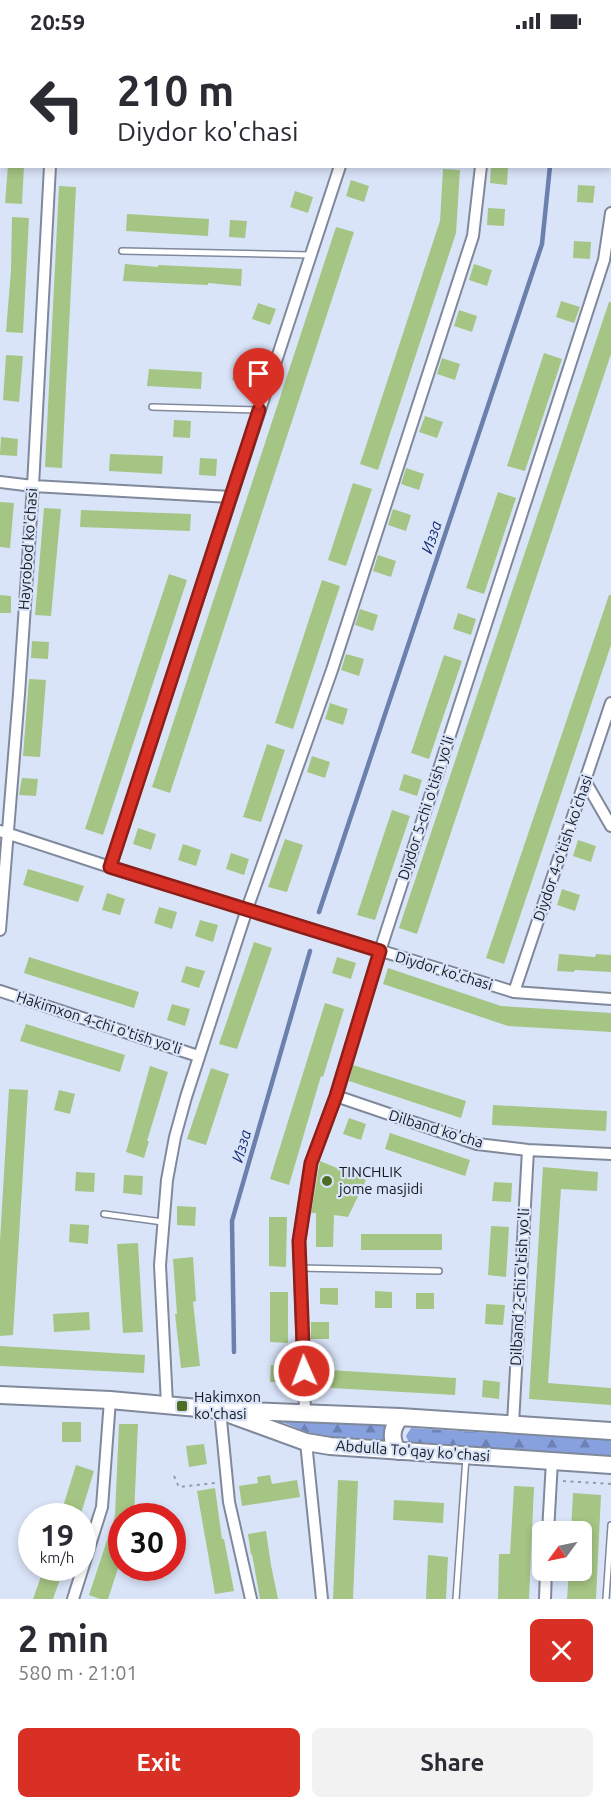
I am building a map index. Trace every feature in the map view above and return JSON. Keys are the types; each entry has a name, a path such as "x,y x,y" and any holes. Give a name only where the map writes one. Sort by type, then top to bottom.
{"street":[{"name":"Hayrobod ko'chasi","path":"0,930 3,831 19,694 33,486 50,168"},
{"path":"110,867 339,168"},
{"path":"167,1404 160,1266 167,1179 175,1137 198,1056 247,909 332,670 473,236 480,168"},
{"name":"Diydor 5-chi o'tish yo'li","path":"305,1412 299,1241 311,1163 336,1096 380,951 608,260 611,213"},
{"path":"0,482 33,486 231,496"},
{"name":"Diydor 4-o'tish ko'chasi","path":"514,992 611,703"},
{"path":"585,781 611,826"},
{"name":"Diydor ko'chasi","path":"3,831 110,867 514,992 611,999"},
{"name":"Hakimxon 4-chi o'tish yo'li","path":"0,991 198,1056"},
{"name":"Dilband ko'cha","path":"336,1096 477,1144 528,1150 611,1154"},
{"name":"Dilband 2-chi o'tish yo'li","path":"513,1424 528,1150"},
{"name":"Abdulla To'qay ko'chasi","path":"0,1395 110,1400 220,1410 400,1417 611,1431"},
{"path":"73,1599 102,1507 110,1400"},
{"path":"220,1410 229,1502 251,1599"},
{"name":"Abdulla To'qay ko'chasi","path":"220,1410 306,1442 398,1451 611,1465"},
{"path":"398,1451 393,1443 392,1434 400,1417"},
{"path":"306,1442 322,1599"},
{"path":"549,1521 552,1461"},
{"path":"545,1599 546,1581"}],"lane":[{"path":"122,251 312,255"},
{"path":"152,406 259,410"},
{"path":"104,1214 163,1222"},
{"path":"300,1268 439,1271"},
{"path":"456,1599 466,1455"},
{"path":"606,1599 611,1525"}],"path":[{"path":"174,1476 179,1487 227,1482"},
{"path":"551,1480 611,1484"}],"green space":[{"path":"277,1420 388,1426 387,1443 333,1439"},
{"path":"411,1428 611,1440 611,1457 410,1445 406,1436"}],"building":[{"path":"8,168 24,168 22,204 5,203"},
{"path":"491,168 508,168 507,185 490,183"},
{"path":"443,169 460,170 456,233 378,470 360,464 440,221"},
{"path":"351,180 369,186 364,202 346,196"},
{"path":"578,185 595,186 593,203 577,202"},
{"path":"59,186 76,187 62,468 45,467"},
{"path":"295,191 313,197 308,213 290,207"},
{"path":"488,208 505,209 504,226 487,225"},
{"path":"127,214 209,219 208,236 126,231"},
{"path":"12,217 29,218 23,333 6,332"},
{"path":"230,220 247,221 245,238 229,237"},
{"path":"336,227 354,232 170,793 152,787"},
{"path":"574,241 591,242 590,259 573,258"},
{"path":"125,264 242,269 241,286 123,281"},
{"path":"474,264 492,270 487,286 469,280"},
{"path":"561,301 580,307 574,323 556,317"},
{"path":"609,302 611,302 611,354 417,934 399,928"},
{"path":"258,303 276,309 270,325 252,319"},
{"path":"459,310 477,316 472,332 454,326"},
{"path":"544,353 562,359 525,471 507,466"},
{"path":"6,355 23,356 19,402 3,400"},
{"path":"442,358 460,364 455,380 437,374"},
{"path":"237,364 255,370 250,386 232,380"},
{"path":"149,369 202,372 201,389 147,386"},
{"path":"425,416 443,422 437,438 419,432"},
{"path":"174,420 191,421 190,438 173,437"},
{"path":"1,437 18,439 17,456 0,455"},
{"path":"110,454 163,456 162,474 109,471"},
{"path":"200,458 217,459 216,476 199,475"},
{"path":"406,468 424,474 419,490 401,484"},
{"path":"353,483 372,489 346,566 328,560"},
{"path":"498,492 516,498 484,594 466,588"},
{"path":"0,502 14,503 10,548 0,547"},
{"path":"44,508 61,509 51,616 35,615"},
{"path":"393,509 411,515 406,531 388,525"},
{"path":"81,510 191,514 190,531 80,527"},
{"path":"378,555 396,561 391,577 373,571"},
{"path":"169,574 187,580 103,835 85,829"},
{"path":"322,580 340,586 293,729 275,723"},
{"path":"0,595 11,596 11,613 0,613"},
{"path":"609,595 611,595 611,645 504,964 486,958"},
{"path":"360,609 378,615 373,631 355,625"},
{"path":"458,613 476,619 471,635 453,629"},
{"path":"32,641 49,642 48,659 31,658"},
{"path":"346,654 364,659 359,676 341,670"},
{"path":"444,655 462,661 429,759 411,753"},
{"path":"29,679 46,680 40,757 23,756"},
{"path":"330,703 348,709 343,725 325,719"},
{"path":"267,744 285,750 261,822 243,817"},
{"path":"312,756 330,762 325,778 307,772"},
{"path":"404,774 422,780 417,796 399,790"},
{"path":"22,778 38,779 36,796 19,795"},
{"path":"392,810 410,816 375,920 357,915"},
{"path":"138,828 156,834 151,850 133,844"},
{"path":"285,839 303,845 287,892 268,887"},
{"path":"578,840 596,846 591,862 573,856"},
{"path":"183,844 201,850 196,866 178,860"},
{"path":"231,853 249,859 244,875 226,869"},
{"path":"28,869 84,886 78,902 23,885"},
{"path":"562,889 580,895 575,911 557,905"},
{"path":"107,893 125,899 120,915 102,910"},
{"path":"159,907 177,912 172,929 154,923"},
{"path":"200,920 218,925 213,942 195,936"},
{"path":"254,942 272,948 237,1049 219,1044"},
{"path":"559,954 595,957 596,954 611,955 611,972 557,971"},
{"path":"29,957 139,992 134,1008 24,973"},
{"path":"337,957 356,963 351,979 332,973"},
{"path":"186,966 205,971 199,988 181,982"},
{"path":"388,968 501,1006 611,1013 611,1032 508,1026 383,984"},
{"path":"325,1003 344,1009 323,1077 321,1076 289,1185 270,1179"},
{"path":"172,1004 190,1009 185,1026 167,1020"},
{"path":"26,1024 125,1055 120,1072 20,1041"},
{"path":"353,1065 466,1101 461,1118 349,1081"},
{"path":"150,1066 168,1072 144,1158 126,1152"},
{"path":"211,1068 229,1074 206,1145 187,1139"},
{"path":"9,1089 28,1090 13,1335 0,1336 0,1241"},
{"path":"59,1090 75,1094 70,1114 54,1110"},
{"path":"493,1105 607,1111 606,1131 492,1125"},
{"path":"349,1118 366,1124 361,1140 343,1134"},
{"path":"390,1133 470,1160 465,1176 385,1149"},
{"path":"320,1161 366,1180 348,1217 334,1215 333,1247 316,1247 316,1213 311,1213"},
{"path":"543,1167 598,1172 597,1191 561,1189 548,1383 611,1388 611,1405 529,1399"},
{"path":"76,1172 95,1173 94,1192 75,1191"},
{"path":"124,1175 143,1176 142,1195 123,1193"},
{"path":"494,1182 512,1183 511,1202 492,1201"},
{"path":"177,1206 196,1207 195,1226 177,1225"},
{"path":"269,1217 287,1217 286,1267 269,1266"},
{"path":"70,1224 89,1225 88,1244 69,1242"},
{"path":"491,1226 509,1227 506,1277 488,1275"},
{"path":"361,1234 442,1234 442,1250 361,1250"},
{"path":"138,1243 143,1332 123,1333 117,1244"},
{"path":"193,1257 196,1301 193,1302 200,1366 181,1368 175,1314 177,1314 173,1259"},
{"path":"320,1288 338,1288 338,1305 320,1304"},
{"path":"375,1291 392,1292 392,1308 375,1308"},
{"path":"270,1292 288,1292 288,1343 270,1342"},
{"path":"416,1293 434,1293 434,1309 416,1309"},
{"path":"486,1304 505,1305 503,1325 485,1324"},
{"path":"89,1312 90,1330 54,1332 53,1314"},
{"path":"311,1322 329,1322 329,1339 311,1339"},
{"path":"0,1346 145,1355 144,1373 0,1366"},
{"path":"271,1365 289,1366 288,1382 270,1382"},
{"path":"315,1369 456,1378 455,1395 314,1387"},
{"path":"483,1380 500,1382 499,1399 482,1397"},
{"path":"62,1422 81,1422 81,1442 62,1442"},
{"path":"119,1424 138,1424 135,1503 116,1503"},
{"path":"204,1444 207,1464 189,1467 186,1446"},
{"path":"76,1465 94,1471 84,1503 64,1503"},
{"path":"270,1475 272,1484 297,1480 300,1497 242,1506 239,1486 258,1483 257,1477"},
{"path":"338,1480 358,1481 353,1599 333,1599"},
{"path":"514,1486 534,1487 529,1599 498,1599 499,1554 510,1554"},
{"path":"215,1488 222,1539 224,1539 234,1591 215,1594 197,1491"},
{"path":"573,1493 601,1495 596,1599 567,1599 568,1581 592,1581 592,1521 572,1521"},
{"path":"394,1500 444,1503 443,1523 393,1520"},
{"path":"266,1531 278,1599 260,1599 251,1555 248,1534"},
{"path":"108,1537 108,1581 114,1581 108,1599 89,1595 94,1581 96,1581 96,1574"},
{"path":"428,1555 448,1557 446,1599 426,1599"},
{"path":"39,1581 59,1581 53,1599 33,1599"}],"waterway":[{"name":"Изза","path":"319,912 542,244 550,168"},
{"name":"Изза","path":"234,1352 232,1221 310,951"}],"place":[{"name":"TINCHLIK jome masjidi","path":"327,1181"},
{"name":"Hakimxon ko'chasi","path":"182,1406"}],"route":[{"path":"259,410 110,867 380,951 336,1096 311,1163 299,1241 304,1371"}]}
